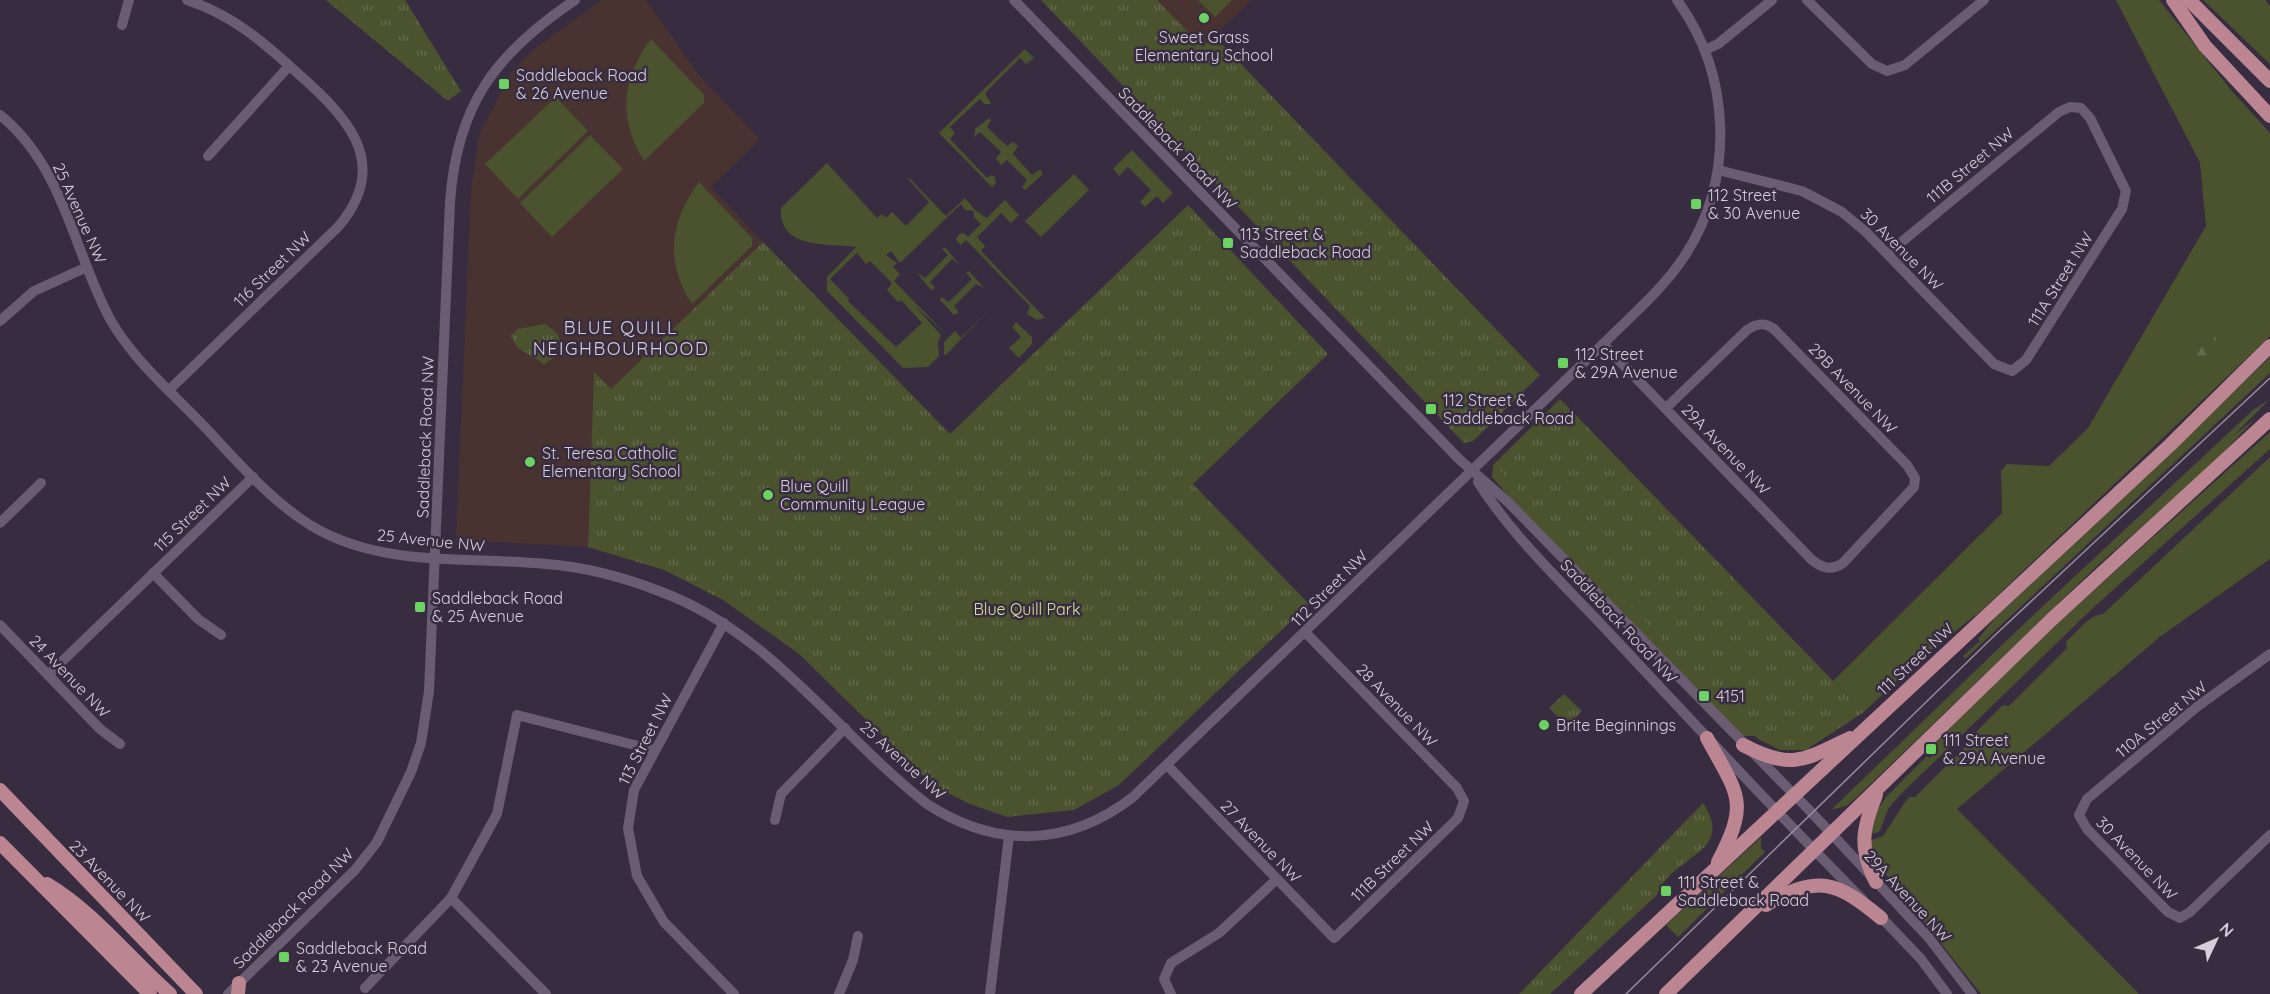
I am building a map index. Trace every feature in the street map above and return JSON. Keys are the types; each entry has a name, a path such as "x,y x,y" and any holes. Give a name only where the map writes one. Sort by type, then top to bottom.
{"main road":[{"path":"2173,0 2205,46 2270,116"},
{"path":"2189,0 2270,81"},
{"name":"111 Street NW","path":"1581,994 2170,445 2270,346"},
{"path":"1666,994 2051,620 2270,419"},
{"path":"1743,745 1763,756 1782,760 1804,760 1860,734"},
{"path":"1707,738 1738,797 1735,825 1714,870"},
{"path":"1876,882 1866,860 1864,838 1866,819 1879,788"},
{"name":"23 Avenue NW","path":"0,790 196,994"},
{"path":"0,843 150,994"},
{"path":"30,874 72,898 170,994"},
{"path":"1746,917 1788,892 1816,885 1831,887 1848,894 1881,918"}],"street":[{"path":"122,25 129,0"},
{"path":"187,0 231,19 290,66 208,156"},
{"name":"Saddleback Road NW","path":"228,994 239,989 361,863 387,825 403,794 421,743 428,702 450,202 455,159 475,103 493,71 526,36 575,0"},
{"name":"Saddleback Road NW","path":"1014,0 1471,471 1509,503 1794,796"},
{"name":"112 Street NW","path":"1009,836 1050,835 1094,822 1133,797 1603,344 1654,294 1683,259 1706,215 1718,170 1720,114 1716,87 1705,50 1677,0"},
{"path":"1705,50 1718,44 1772,0"},
{"path":"1807,0 1872,64 1887,71 1905,64 1984,0"},
{"name":"116 Street NW","path":"169,390 345,219 360,186 359,151 355,137 342,115 290,66"},
{"name":"111A Street NW","path":"2012,371 2026,360 2124,205 2126,196 2122,180 2090,118 2076,106"},
{"name":"111B Street NW","path":"1887,254 2059,112 2076,106"},
{"name":"25 Avenue NW","path":"0,115 19,132 44,166 60,196 87,267 116,329 169,390 288,510 335,538 378,551 435,558 543,563 601,572 674,596 724,623 782,667 927,804 965,825 1009,836"},
{"name":"30 Avenue NW","path":"1718,170 1787,186 1815,196 1854,221 1994,364 2012,371"},
{"path":"0,321 34,291 87,267"},
{"name":"29B Avenue NW","path":"1666,408 1747,330 1761,324 1770,326 1783,337 1914,474 1915,482 1908,496 1843,563 1831,568"},
{"name":"29A Avenue NW","path":"1603,344 1812,560 1822,567 1831,568"},
{"name":"Saddleback Road NW","path":"1471,471 1496,510 1707,738 1778,811"},
{"name":"115 Street NW","path":"48,675 253,477"},
{"path":"0,523 41,483"},
{"name":"115 Street NW","path":"153,573 198,619 220,634"},
{"name":"113 Street NW","path":"724,623 634,790 628,828 637,876 664,922 734,994"},
{"name":"24 Avenue NW","path":"0,625 104,733 120,744"},
{"name":"28 Avenue NW","path":"1305,632 1457,788 1464,801"},
{"name":"110A Street NW","path":"2079,815 2087,799 2183,718 2270,654"},
{"path":"365,988 451,898 496,814 517,715 654,750"},
{"name":"25 Avenue NW","path":"775,820 781,794 845,728"},
{"name":"27 Avenue NW","path":"1167,765 1334,938"},
{"name":"29A Avenue NW","path":"1794,796 1929,938 1972,994"},
{"name":"111B Street NW","path":"1334,938 1458,818 1464,801"},
{"name":"29A Avenue NW","path":"1778,811 1921,959 1947,994"},
{"name":"30 Avenue NW","path":"2079,815 2087,829 2168,912 2177,917 2190,912 2270,835"},
{"path":"990,994 1009,836"},
{"path":"1171,994 1166,986 1164,974 1171,963 1219,933 1277,879"},
{"path":"451,898 546,994"},
{"path":"839,994 854,960 858,936"}],"shaded area":[{"path":"602,0 646,0 698,74 760,139 711,187 763,242 611,390 594,373 588,547 456,540 471,190 479,135 512,71 534,49"},
{"name":"Sweet Grass Elementary School","path":"1157,0 1251,0 1203,47"}],"green space":[{"path":"326,0 405,0 461,91 448,101"},
{"path":"1041,0 1157,0 1203,47 1214,36 1540,375 1473,441 1464,443"},
{"path":"1198,0 1232,0 1215,17"},
{"path":"2116,0 2159,0 2232,91 2270,133 2270,336 1981,611 1920,659 1864,712 1833,681 2002,513 2001,471 2007,464 2049,466 2088,428 2206,226 2200,163"},
{"path":"2203,0 2265,0 2270,6 2270,64"},
{"path":"651,39 704,95 704,103 644,161 630,130 626,99 634,69"},
{"path":"1025,49 1034,58 1026,64 1020,58 985,93 991,104 984,104 980,99 950,127 955,133 950,139 987,178 991,175 995,177 996,183 992,187 939,133"},
{"path":"556,97 588,131 518,199 485,164"},
{"path":"989,118 991,120 987,127 1007,146 1013,142 1018,146 1013,154 1032,175 1039,170 1042,171 1042,175 1025,190 1022,187 1027,180 1007,160 1001,165 996,158 1001,152 980,132 974,137 975,129"},
{"path":"590,135 623,169 552,237 520,203"},
{"path":"1132,150 1173,193 1163,203 1157,196 1145,207 1140,202 1151,190 1128,167 1119,176 1113,169"},
{"path":"827,163 877,218 882,214 886,218 892,212 906,226 929,202 909,178 946,216 965,198 975,210 987,218 1005,200 1019,215 1011,223 1001,213 977,237 985,246 981,251 1045,318 1037,320 1027,314 1030,306 966,240 961,245 956,240 959,234 964,233 968,237 981,224 974,217 974,211 965,210 961,204 900,263 891,251 886,255 897,263 893,267 900,274 894,281 944,332 915,306 941,335 938,343 939,356 928,367 903,368 827,291 827,277 856,247 819,244 796,238 782,222 781,208","holes":["857,253 866,264 870,261 892,283 887,290 898,302 901,300 922,323 896,347 848,301 849,299 830,279"]},
{"path":"1074,174 1089,190 1041,237 1025,221"},
{"path":"699,182 752,238 752,246 692,304 677,273 674,243 681,212"},
{"name":"Blue Quill Park","path":"1188,205 1328,354 1193,484 1309,604 1119,785 1074,810 1007,817 970,804 934,786 798,653 723,600 664,570 588,547 594,372 611,389 763,242 950,434"},
{"path":"945,247 960,265 952,259 930,282 935,288 931,290 917,273 925,278 948,255 942,249"},
{"path":"969,271 984,288 976,284 954,306 959,312 954,315 940,300 941,297 949,302 972,279 966,273"},
{"path":"995,304 946,355 944,354 944,342 955,331 961,338"},
{"path":"1016,322 1032,337 1032,344 1019,358 1009,348 1021,337 1012,327"},
{"path":"545,324 557,333 561,342 552,359 544,364 518,348 511,336 518,329"},
{"path":"2195,336 2216,337 2215,356 2194,356"},
{"path":"2270,357 2270,373 1965,659 1963,656 1980,641 1978,639 1994,619"},
{"path":"1560,399 1833,681 1778,736 1741,736 1505,492 1492,477 1493,465"},
{"path":"2270,399 2233,436 2256,418 2210,467 2097,566 1856,798 1846,806 1831,810 2028,620 2253,410"},
{"path":"1565,404 1864,712 1806,750 1780,750 1758,739 1499,469"},
{"path":"2270,432 2270,449 2093,608 1901,794 1888,809 1880,831 1873,834 1871,830 1876,812 1886,797 1927,756 1930,758 1934,754 1929,747 2051,629"},
{"path":"2270,457 2270,559 2161,636 1957,809 2139,994 1981,994 1891,880 1873,861 1869,841 1883,836 1909,797 1915,797 1973,739 1974,734 2003,705 2009,706 2067,648 2066,642 2083,625 2103,614"},
{"path":"1564,694 1582,711 1567,726 1549,708"},
{"path":"1703,803 1711,820 1712,833 1707,844 1674,871 1664,882 1657,895 1550,994 1519,994"},
{"path":"1761,837 1761,848 1765,852 1678,937 1666,925"}],"tram line":[{"path":"1626,994 1994,636 2270,378"}],"place":[{"name":"Sweet Grass Elementary School","path":"1204,18"},
{"name":"Saddleback Road & 26 Avenue","path":"504,84"},
{"name":"112 Street & 30 Avenue","path":"1696,204"},
{"name":"113 Street & Saddleback Road","path":"1228,243"},
{"name":"112 Street & 29A Avenue","path":"1563,363"},
{"name":"112 Street & Saddleback Road","path":"1431,409"},
{"name":"St. Teresa Catholic Elementary School","path":"530,462"},
{"name":"Blue Quill Community League","path":"768,495"},
{"name":"Saddleback Road & 25 Avenue","path":"420,607"},
{"name":"4151","path":"1704,696"},
{"name":"Brite Beginnings","path":"1544,725"},
{"name":"111 Street & 29A Avenue","path":"1931,749"},
{"name":"111 Street & Saddleback Road","path":"1666,891"},
{"name":"Saddleback Road & 23 Avenue","path":"284,957"}],"district":[{"name":"BLUE QUILL NEIGHBOURHOOD","path":"621,337"}]}
